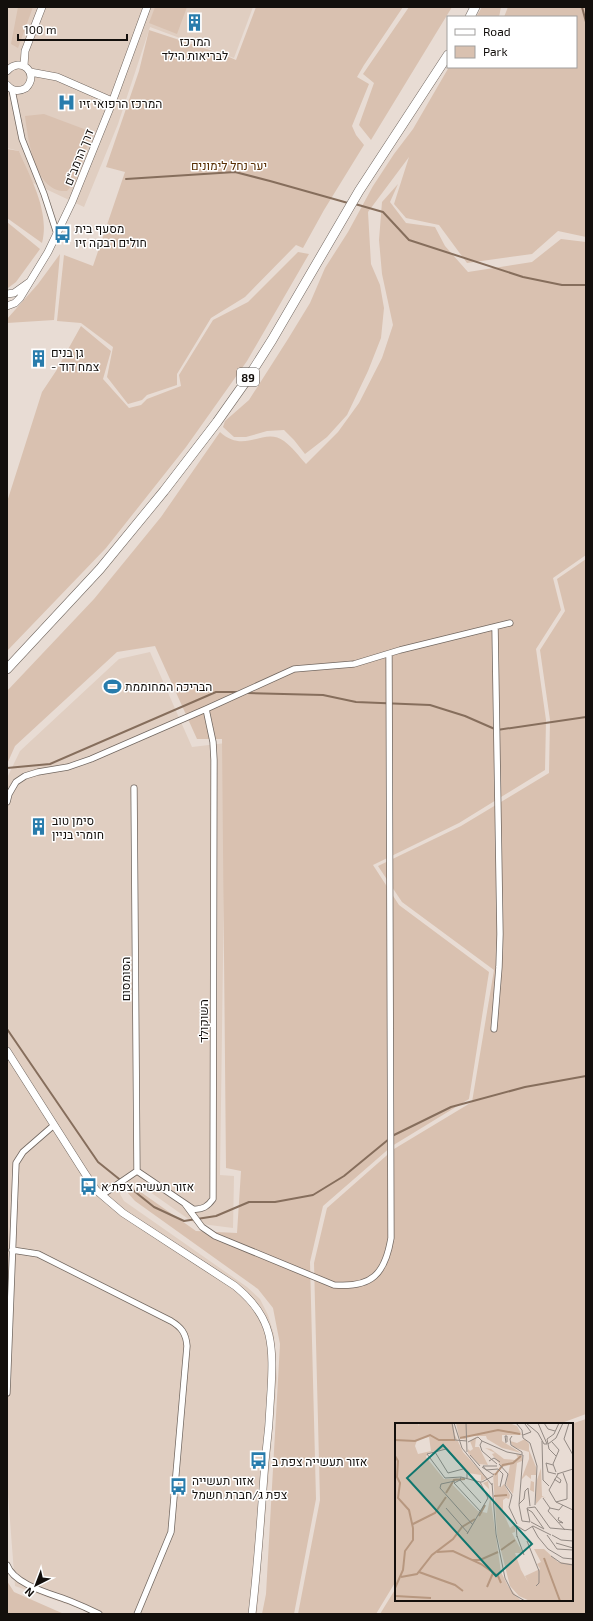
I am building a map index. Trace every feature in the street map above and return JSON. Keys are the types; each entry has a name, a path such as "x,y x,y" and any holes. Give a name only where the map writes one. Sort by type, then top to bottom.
{"highway":[{"path":"470,16 475,7"},
{"name":"89","path":"7,669 105,564 174,480 217,422 265,351 359,191 447,57"}],"street":[{"path":"7,71 15,65 25,51 42,7"},
{"name":"דרך הרמב\"ם","path":"7,313 20,298 30,282 57,234 72,202 111,104 147,7"},
{"path":"24,66 25,51"},
{"path":"15,65 24,66 30,72 57,77 111,104"},
{"path":"30,72 31,82"},
{"path":"46,76 31,82 26,88 13,88 16,102 16,115 22,139 44,194 57,234"},
{"name":"דרך הרמב\"ם","path":"7,294 14,292 30,282"},
{"path":"7,306 15,304"},
{"path":"7,802 9,794 16,782 25,776 38,772 68,767 85,761 294,669 354,664 510,623"},
{"path":"494,1029 500,934 495,627"},
{"path":"185,1204 202,1227 215,1236 334,1284 350,1286 364,1283 373,1277 386,1262 391,1238 389,654"},
{"name":"השוקולד","path":"137,1171 193,1209 205,1208 213,1199 214,760 206,709"},
{"name":"הסומסום","path":"134,788 137,1171"},
{"path":"7,1051 84,1172 102,1195 123,1213 219,1275 248,1297 257,1308 269,1335 272,1372 270,1417 257,1574 252,1614"},
{"path":"7,1393 16,1163 23,1152 54,1124"},
{"path":"102,1195 137,1171"},
{"path":"12,1250 38,1254 171,1321 179,1326 186,1338 187,1346 171,1532 137,1614"},
{"path":"7,1565 15,1577 98,1614"}],"shaded area":[{"name":"המרכז הרפואי זיו","path":"7,7 253,7 234,58 150,27 118,124 84,207 33,183 19,151 7,148"},
{"path":"150,652 192,747 226,743 220,1175 234,1176 233,1228 194,1223 143,1187 134,1183 126,1186 120,1194 124,1201 247,1287 260,1299 268,1315 274,1335 277,1378 257,1614 91,1614 81,1609 15,1586 7,1481 7,778 20,751 119,659"}],"green space":[{"path":"18,7 33,7 18,48 11,44"},
{"path":"155,7 187,7 177,34 149,23"},
{"name":"יער נחל לימונים","path":"256,7 403,7 357,77 369,84 352,126 356,135 364,145 324,210 303,248 296,245 245,297 211,318 177,374 177,385 147,395 142,400 128,404 107,377 113,347 81,323 57,321 64,255 93,266 125,172 106,167 139,71 149,30 236,60"},
{"path":"409,7 452,7 371,140 359,125 374,83 363,74"},
{"path":"482,7 501,7 499,16 477,16"},
{"path":"508,7 586,7 586,237 558,231 532,254 467,263 439,225 406,218 394,204 409,157 368,212 371,264 380,285 384,308 381,338 368,371 347,415 327,437 305,454 284,430 267,431 246,437 234,437 223,427 225,421 249,400 288,339 310,303 325,268 348,232 373,186 413,129 448,68 577,68 577,16 504,16"},
{"path":"44,114 92,132 75,182 67,191 56,190 47,184 40,175 31,151 25,116"},
{"path":"7,149 19,151 34,184 43,219 44,231 42,243 7,218"},
{"path":"398,184 390,202 406,223 435,227 445,246 468,272 532,262 561,239 586,242 586,555 553,578 561,610 536,649 546,720 545,770 459,823 373,865 399,905 489,972 469,1099 392,1146 323,1206 310,1262 316,1499 294,1614 262,1614 266,1594 280,1344 273,1308 258,1289 135,1201 127,1192 135,1188 196,1231 237,1233 241,1171 226,1168 222,739 197,739 155,646 117,652 15,746 7,764 7,691 94,599 161,517 220,432 229,438 238,441 246,441 269,436 277,437 287,443 306,464 338,432 359,403 382,358 393,325 382,274 379,240 382,202"},
{"path":"7,222 40,249 16,282 8,288"},
{"path":"298,252 309,254 247,361 186,447 106,548 7,651 7,502 42,392 56,371 81,326 111,351 103,379 129,408 141,405 147,399 181,386 179,375 213,320 248,302"},
{"path":"60,254 54,320 7,323 7,319 38,284"},
{"path":"586,559 586,1414 562,1423 395,1423 395,1583 376,1614 298,1614 320,1500 314,1263 327,1208 394,1149 472,1102 494,970 402,902 378,866 461,826 549,773 550,720 540,650 565,611 557,579"},
{"path":"586,1419 586,1614 380,1614 395,1590 395,1601 573,1601 573,1423"},
{"path":"7,1581 14,1592 64,1614 7,1614"}],"waterway":[{"path":"582,7 586,22"},
{"path":"126,179 235,172 348,203"},
{"path":"355,204 383,212 409,240 523,277 562,285 586,285"},
{"path":"7,768 50,764 216,692 239,692"},
{"path":"247,693 323,695 356,702 430,705 465,716 497,730 586,717"},
{"path":"7,1029 98,1162 154,1207 184,1221 216,1216 249,1202 275,1202 313,1195 344,1176 389,1139"},
{"path":"392,1136 451,1107 525,1087 586,1076"}],"place":[{"name":"המרכז לבריאות הילד","path":"195,22"},
{"name":"המרכז הרפואי זיו","path":"66,103"},
{"name":"מסעף בית חולים רבקה זיו","path":"62,235"},
{"name":"גן בנים - צמח דוד","path":"38,359"},
{"name":"הבריכה המחוממת","path":"112,686"},
{"name":"סימן טוב חומרי בניין","path":"39,827"},
{"name":"אזור תעשיה צפת א","path":"88,1186"},
{"name":"אזור תעשייה צפת ב","path":"259,1461"},
{"name":"אזור תעשייה צפת ג/חברת חשמל","path":"179,1487"}]}
